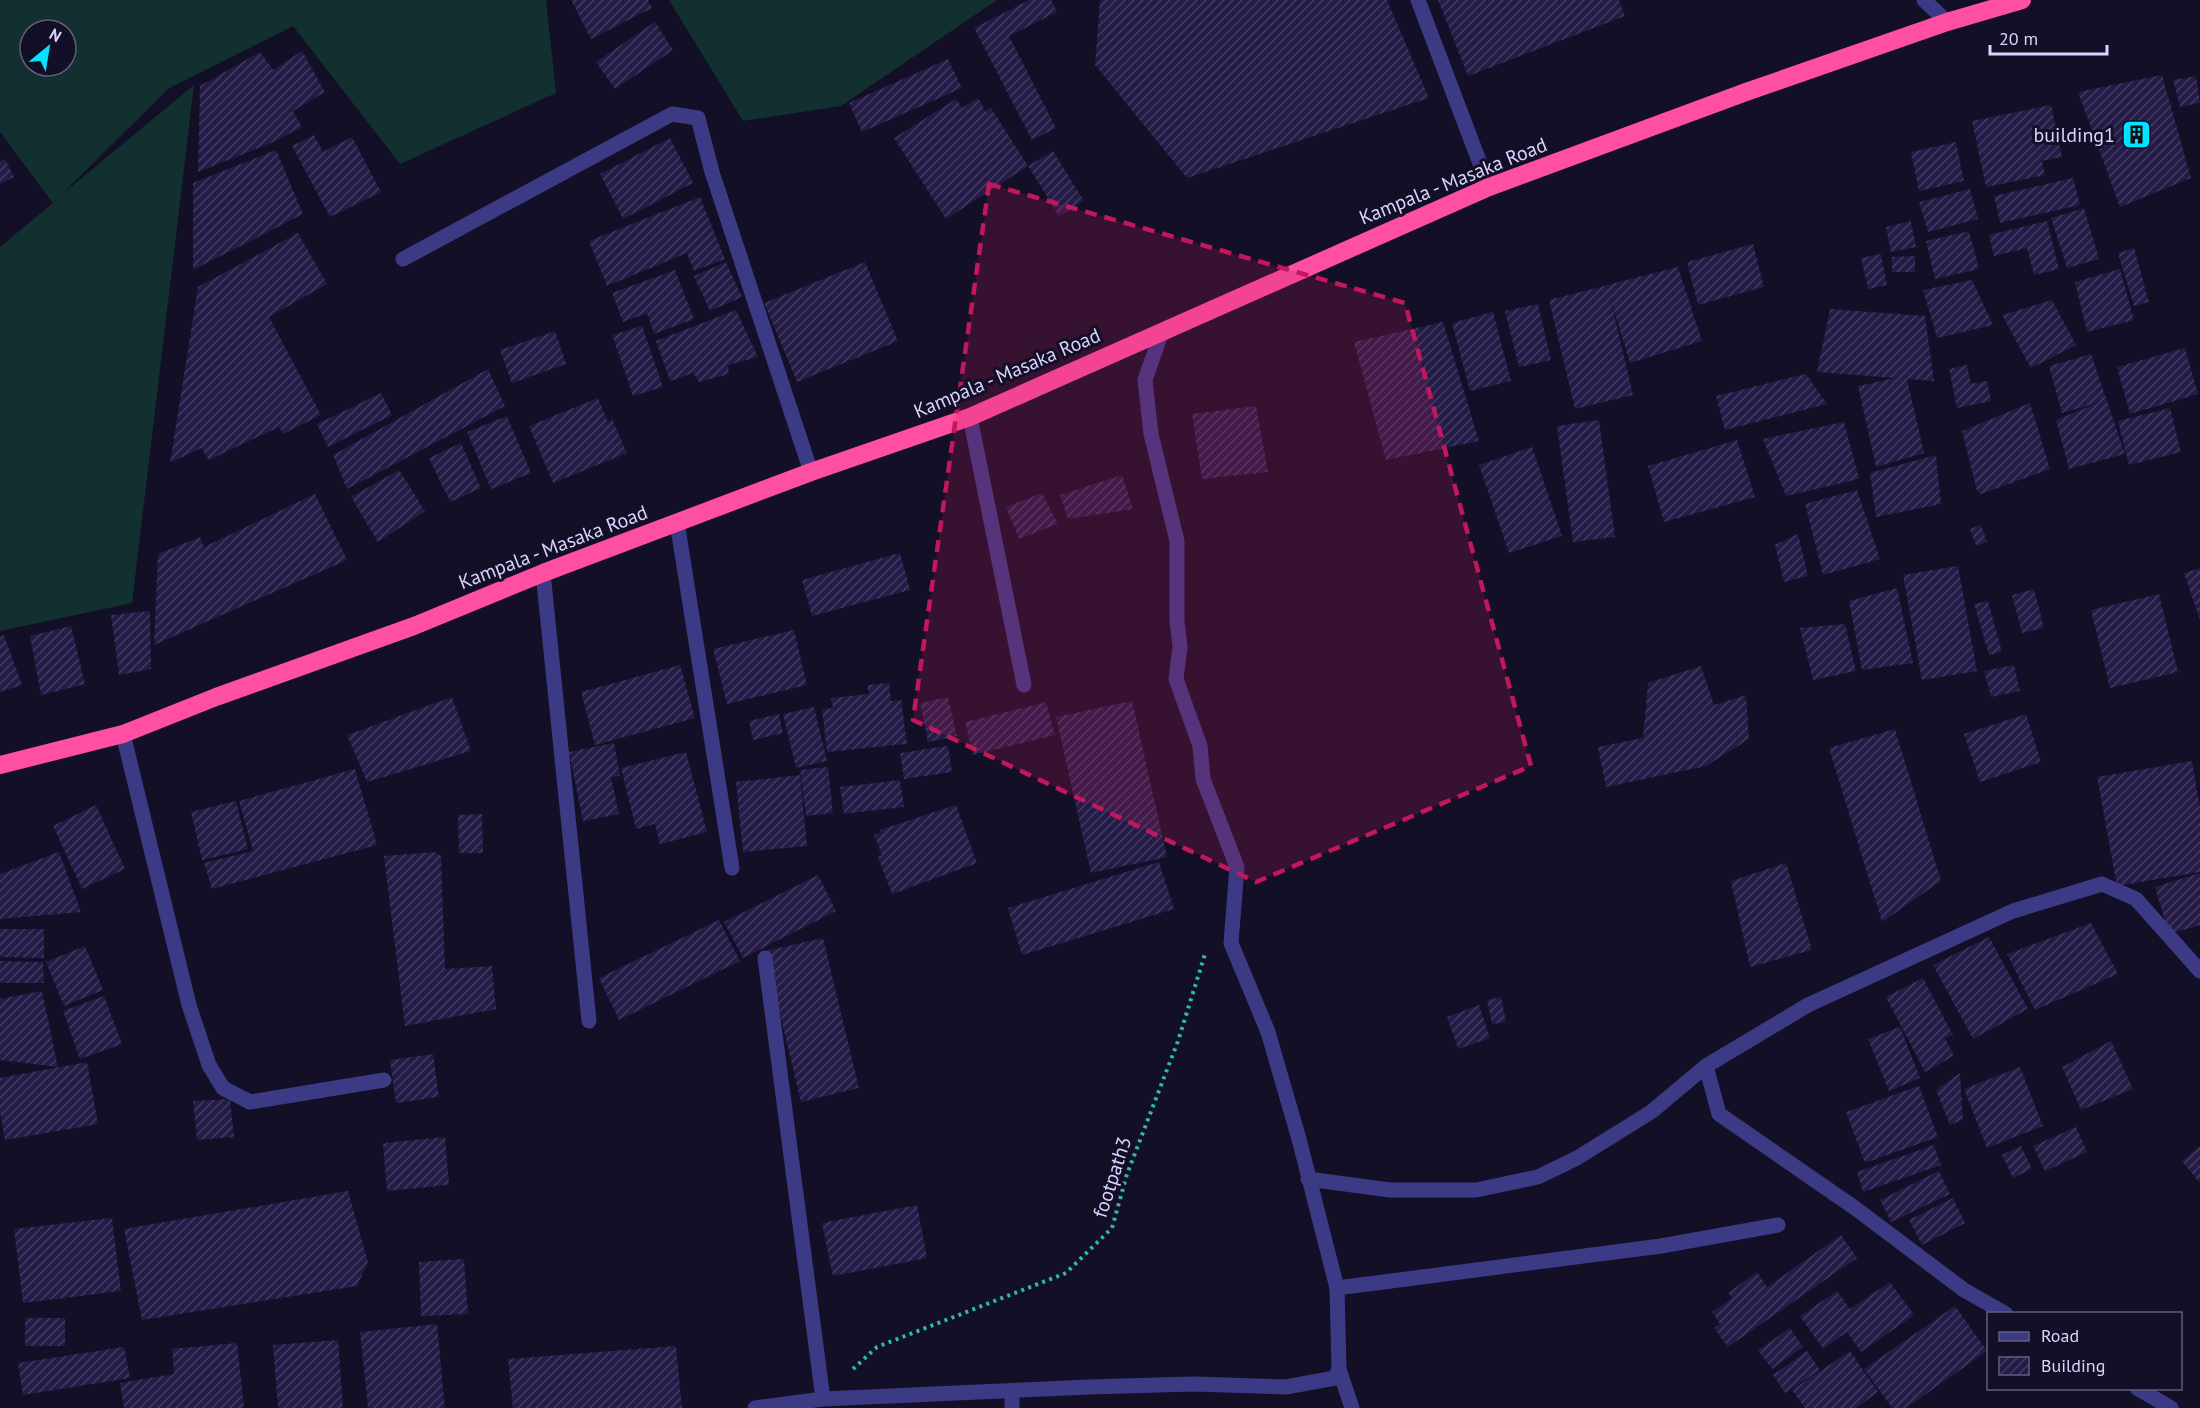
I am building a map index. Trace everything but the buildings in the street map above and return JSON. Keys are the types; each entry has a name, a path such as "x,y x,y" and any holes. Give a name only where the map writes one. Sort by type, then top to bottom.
{"highway":[{"name":"Kampala - Masaka Road","path":"0,765 123,734 216,697 414,626 543,573 677,522 811,472 970,417 1489,187 1746,92 1947,22 2022,0"}],"street":[{"path":"1418,0 1489,187"},
{"path":"1924,0 1947,22"},
{"path":"403,259 672,114 698,118 712,172 811,472"},
{"path":"1162,330 1145,380 1151,434 1177,541 1177,621 1180,647 1176,679 1200,746 1203,779 1237,867 1231,943 1268,1032 1337,1288 1339,1369 1352,1408"},
{"path":"970,417 1024,685"},
{"path":"677,522 732,868"},
{"path":"543,573 589,1021"},
{"path":"123,734 189,1005 209,1065 223,1088 250,1102 384,1080"},
{"path":"1308,1179 1390,1190 1476,1190 1538,1177 1577,1158 1651,1112 1706,1066 1808,1005 2013,911 2102,884 2136,899 2200,971"},
{"path":"765,958 823,1399"},
{"path":"1706,1066 1719,1114 1855,1208 1964,1290 2002,1312"},
{"path":"1337,1288 1661,1246 1778,1225"},
{"path":"755,1408 823,1399 1193,1384 1286,1387 1335,1378 1339,1369"},
{"path":"2139,1390 2171,1408"},
{"path":"1012,1392 1012,1408"}],"path":[{"name":"footpath3","path":"823,1399 877,1347 1066,1273 1112,1228 1127,1174 1178,1041 1206,950"}],"highlighted area":[{"path":"989,184 1405,303 1531,766 1256,882 913,720"}],"green space":[{"path":"0,0 546,0 556,93 400,164 293,26 169,88 61,195 194,85 132,603 0,631 0,247 53,203 0,132"},
{"path":"669,0 997,0 841,106 743,121"}],"place":[{"name":"building1","path":"2136,135"}]}
